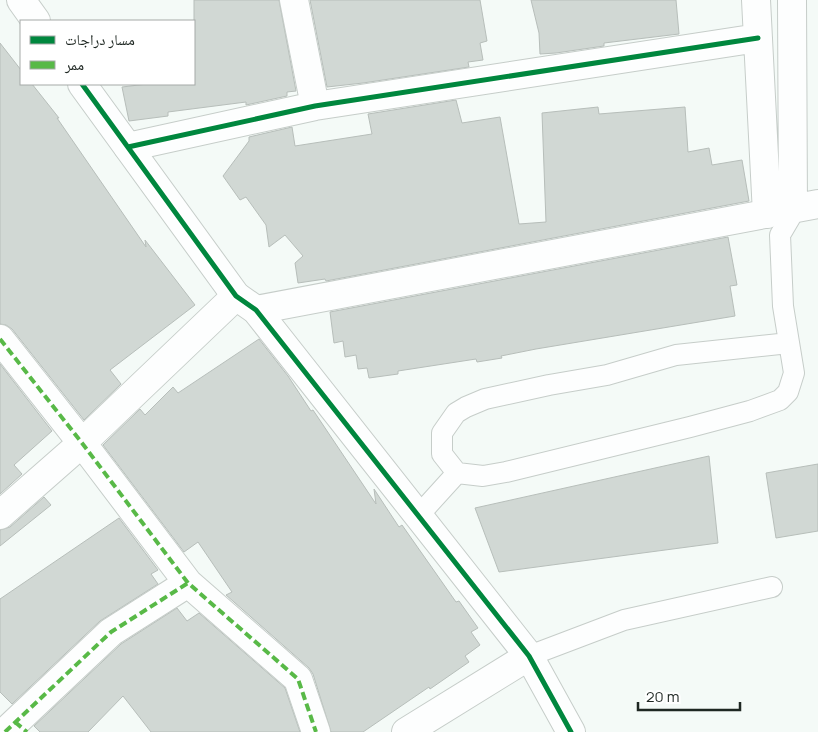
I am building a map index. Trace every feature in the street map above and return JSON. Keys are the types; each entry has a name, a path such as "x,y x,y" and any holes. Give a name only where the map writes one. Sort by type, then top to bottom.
{"street":[{"path":"21,0 35,20"},
{"path":"294,0 315,106"},
{"path":"756,0 758,38 789,216"},
{"path":"789,216 792,0"},
{"path":"128,147 315,106 758,38"},
{"path":"83,85 246,303 529,656 572,732"},
{"path":"0,515 246,303 789,216"},
{"path":"0,339 188,583 298,679 316,732"},
{"path":"15,729 111,632 188,583"},
{"path":"406,732 529,656"}],"lane":[{"path":"789,216 783,306 794,373 788,392 780,400 690,427 483,476 457,473 442,454 442,433 456,413 485,399 607,375 676,354 789,343"},
{"path":"418,516 457,473"},
{"path":"529,656 624,620 772,587"}],"building":[{"path":"194,0 279,0 296,91 287,92 287,96 246,105 246,102 168,112 168,116 129,121 122,87 139,85 195,85"},
{"path":"310,0 480,0 487,41 480,43 483,60 468,62 469,67 327,87"},
{"path":"531,0 676,0 679,34 604,43 604,46 540,54 539,33"},
{"path":"0,43 20,69 20,85 33,85 59,118 57,118 146,247 145,240 195,305 110,370 121,384 84,420 12,329 0,324"},
{"path":"456,100 462,123 500,117 519,224 546,222 542,113 598,107 599,114 685,107 688,152 709,148 712,165 742,160 749,201 326,281 325,279 298,283 295,263 303,256 285,235 269,247 266,225 246,197 240,200 223,176 249,141 249,137 292,127 295,146 372,134 368,114"},
{"path":"728,237 737,285 730,286 735,316 536,349 501,356 502,358 477,362 476,359 398,371 398,374 369,378 367,368 358,369 356,355 345,357 343,341 334,343 330,312"},
{"path":"259,339 288,376 311,411 313,410 376,504 374,489 399,527 402,525 456,602 459,601 478,628 471,632 480,645 465,656 469,662 363,732 331,732 313,674 309,668 226,595 232,592 198,542 184,552 103,445 140,409 145,415 173,387 178,393"},
{"path":"0,364 52,431 14,465 22,474 0,494"},
{"path":"709,456 718,543 499,572 475,508"},
{"path":"818,464 818,531 776,538 766,473"},
{"path":"44,497 51,505 0,546 0,530 10,527"},
{"path":"119,518 158,570 151,574 158,584 100,621 12,704 0,692 0,599"},
{"path":"177,608 187,621 199,613 285,688 300,732 151,732 123,696 88,732 40,732 34,726 121,644"}],"marked path":[{"path":"0,339 188,583 298,679 316,732"},
{"path":"5,732 111,632 188,583"},
{"path":"15,722 27,732"}],"cycle path":[{"path":"128,147 315,106 758,38"},
{"path":"83,85 236,296 256,310 529,656 571,732"}]}
